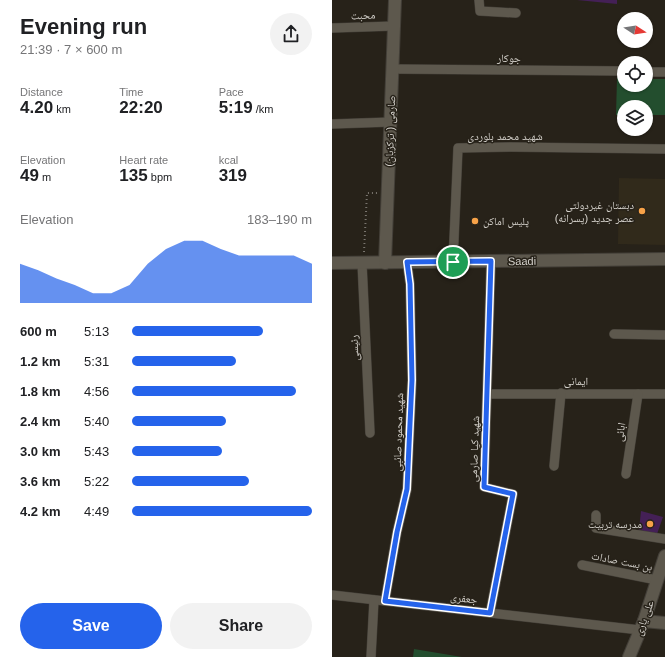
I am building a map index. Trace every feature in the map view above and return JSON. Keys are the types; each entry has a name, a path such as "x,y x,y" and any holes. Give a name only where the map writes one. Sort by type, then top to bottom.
{"street":[{"name":"صارمی ( ترکزبان)","path":"385,262 396,0"},
{"path":"480,0 480,12 516,13"},
{"name":"محبت","path":"332,28 394,26"},
{"name":"جوکار","path":"393,69 617,71"},
{"path":"653,72 665,72"},
{"path":"332,124 391,122"},
{"name":"شهید محمد بلوردی","path":"453,262 458,148 511,147 665,149"},
{"name":"Saadi","path":"332,263 665,259"},
{"name":"شهید کیا صارمی","path":"490,613 513,494 484,487 491,261"},
{"name":"شهید محمود صائبی","path":"385,601 397,532 407,489 412,380 410,284 407,262"},
{"name":"رئیسی","path":"363,263 370,432"},
{"path":"614,334 665,335"},
{"path":"554,466 561,393"},
{"name":"ایمانی","path":"488,394 665,394"},
{"name":"ابائی","path":"626,474 638,394"},
{"path":"596,515 596,528 665,539"},
{"name":"علی یاری","path":"629,657 642,625 665,556"},
{"name":"بن بست صادات","path":"582,566 657,580"},
{"name":"جعفری","path":"332,595 490,613 642,625"},
{"path":"371,657 374,600"},
{"path":"642,625 665,623"}],"path":[{"path":"363,263 367,193 388,194"}],"shaded area":[{"name":"دبستان غیردولتی عصر جدید (پسرانه)","path":"619,178 665,179 665,245 618,244"}],"green space":[{"path":"617,78 617,92 653,92 653,79 665,79 665,115 653,115 653,100 617,100 616,115"},
{"path":"414,649 462,657 413,657"}],"building":[{"path":"577,0 617,0 617,4"},
{"name":"مدرسه تربیت","path":"641,511 663,517 657,534 639,530"}],"place":[{"name":"دبستان غیردولتی عصر جدید (پسرانه)","path":"642,211"},
{"name":"پلیس اماکن","path":"475,221"},
{"name":"مدرسه تربیت","path":"650,524"}],"route":[{"path":"491,261 484,487 513,494 490,613 385,601 397,532 407,489 412,380 410,284 407,262 453,262 491,261"}]}
